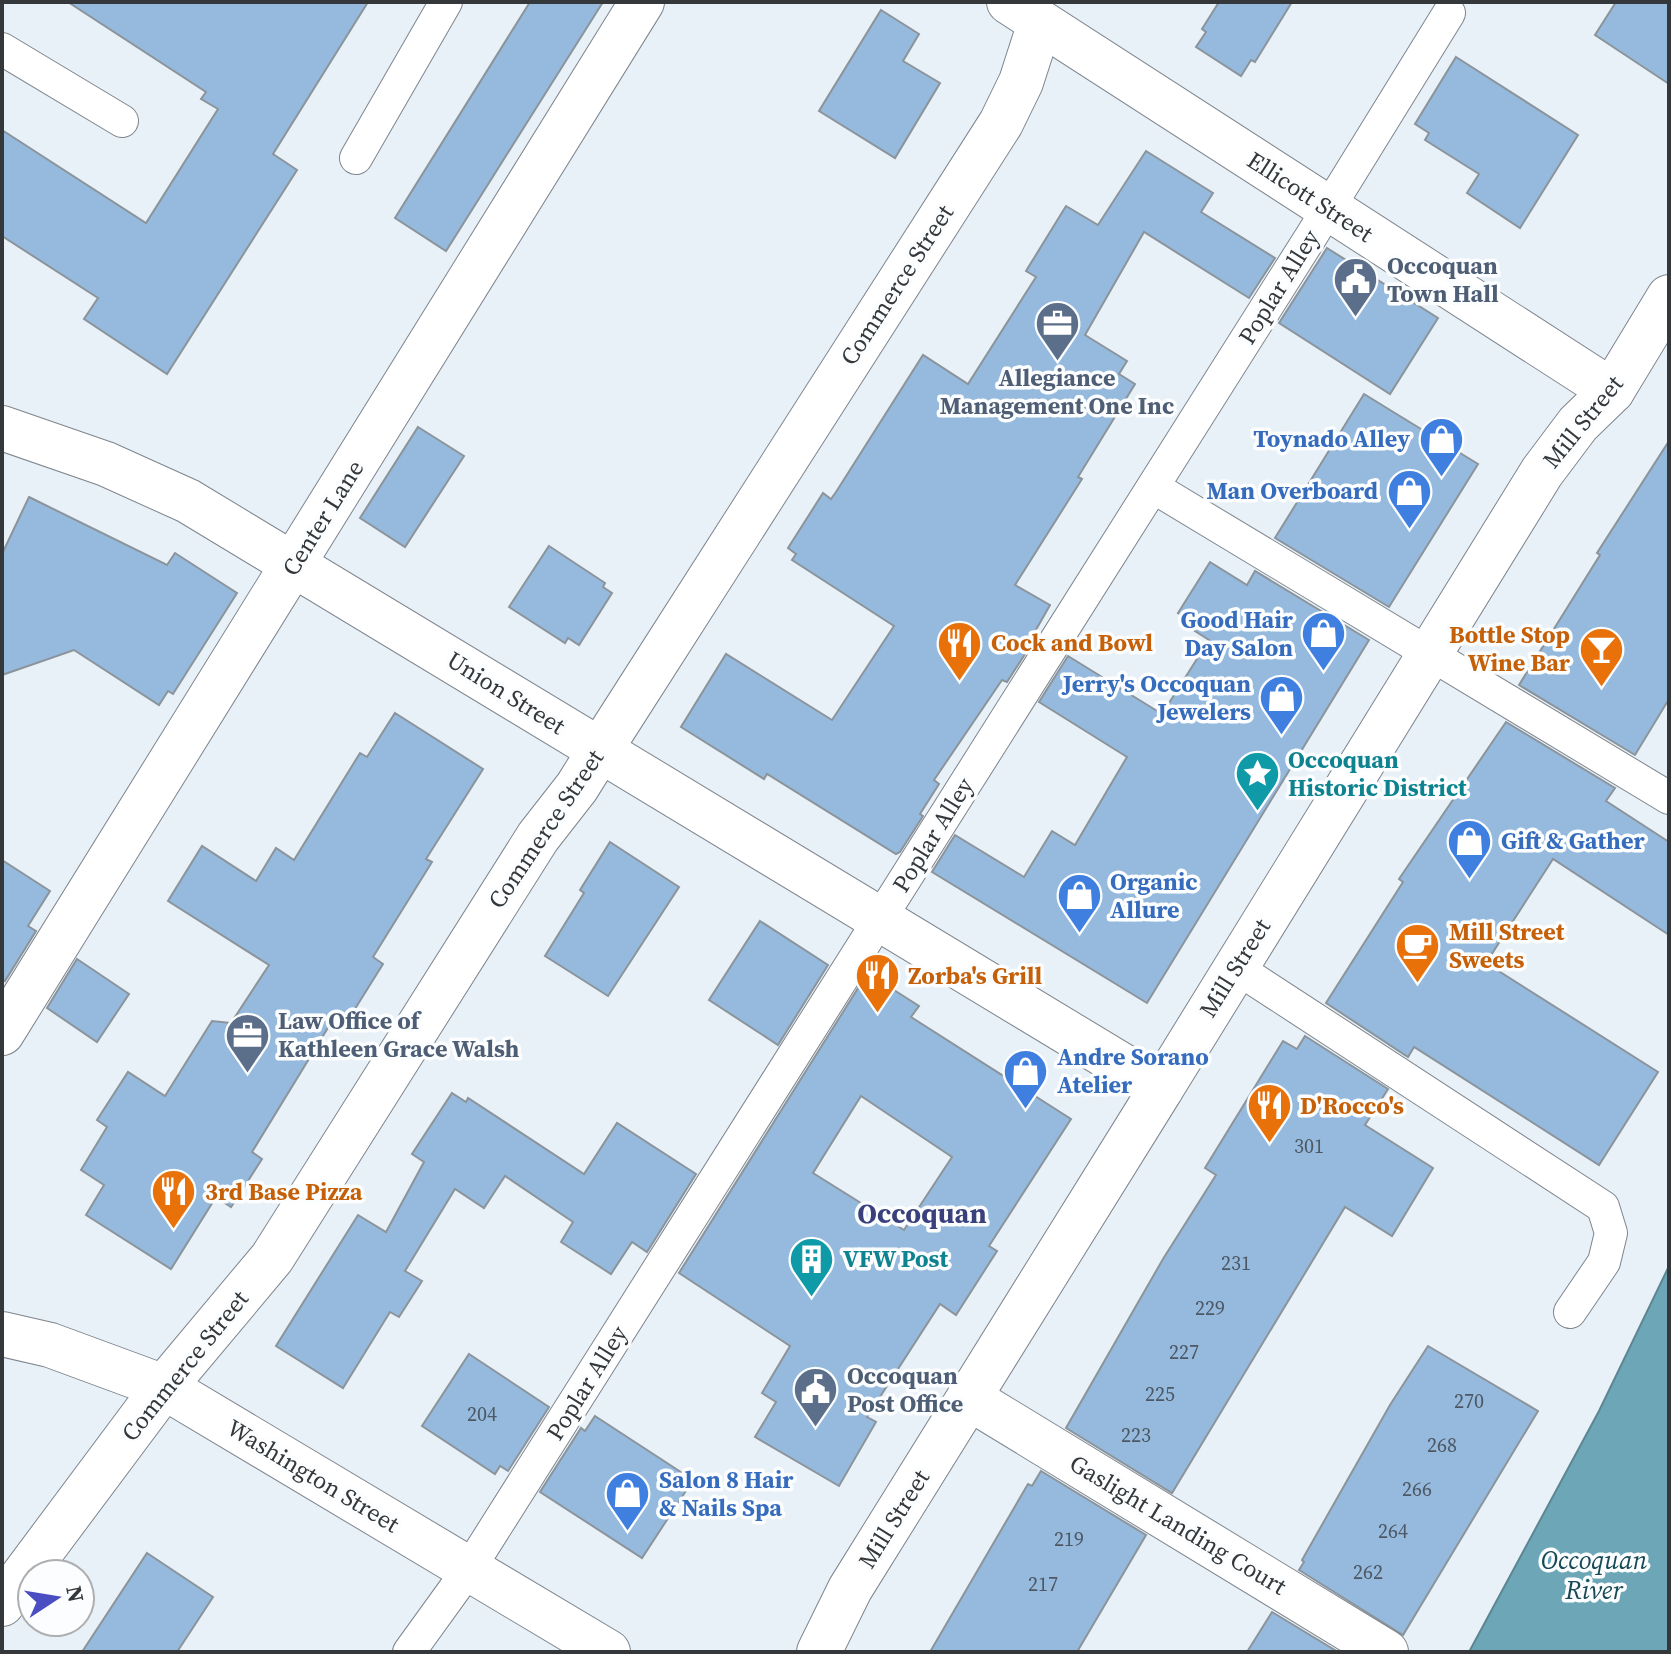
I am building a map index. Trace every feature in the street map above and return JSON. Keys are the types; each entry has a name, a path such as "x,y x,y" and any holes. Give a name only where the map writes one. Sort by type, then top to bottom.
{"street":[{"name":"Center Lane","path":"2,1033 642,2"},
{"name":"Ellicott Street","path":"1034,9 1328,209 1612,391"},
{"name":"Commerce Street","path":"2,1604 164,1387 272,1258 538,837 577,787 1001,123 1021,82 1034,9"},
{"name":"Mill Street","path":"819,1652 850,1589 1559,448 1578,424 1612,391 1669,297"},
{"name":"Union Street","path":"2,428 106,464 188,501 1161,1089"},
{"name":"Washington Street","path":"2,1334 50,1345 164,1387 608,1652"},
{"name":"Gaslight Landing Court","path":"969,1398 1386,1652"}],"lane":[{"path":"356,158 446,2"},
{"name":"Poplar Alley","path":"409,1652 469,1569 1449,13"},
{"path":"2,49 122,121"},
{"path":"1153,487 1669,798"},
{"path":"1235,967 1603,1207 1611,1233 1604,1262 1570,1312"}],"water":[{"name":"Occoquan River","path":"1669,1266 1669,1652 1469,1652 1599,1411"}],"building":[{"path":"68,2 368,2 273,154 297,170 167,374 84,319 98,298 2,236 2,130 146,223 218,109 201,99 206,92"},
{"path":"530,2 603,2 446,251 395,218"},
{"path":"1219,2 1292,2 1255,62 1251,60 1241,76 1196,47 1206,32 1202,29"},
{"path":"1616,2 1669,2 1669,84 1595,35"},
{"path":"881,10 919,34 903,61 940,83 895,158 819,111"},
{"path":"1456,57 1578,135 1520,228 1467,193 1479,174 1425,140 1429,133 1415,124"},
{"path":"1146,151 1213,193 1201,212 1275,258 1249,298 1144,232 1085,335 1127,361 1119,374 1135,384 1078,477 1082,479 1015,585 1050,605 1033,635 1036,637 1007,682 1002,680 934,780 939,784 920,814 923,816 896,854 767,774 764,779 681,727 726,654 832,720 894,626 792,560 796,554 788,548 823,493 831,499 836,492 923,355 968,384 1036,277 1026,271 1066,206 1098,225"},
{"name":"Occoquan Town Hall","path":"1327,248 1438,318 1390,394 1279,323"},
{"path":"1364,394 1478,464 1389,607 1275,538"},
{"path":"418,427 464,456 405,547 360,518"},
{"path":"1669,441 1669,699 1635,755 1519,685 1600,555 1597,553"},
{"path":"29,497 167,565 175,553 237,593 173,694 168,691 159,705 74,650 2,675 2,554"},
{"path":"549,546 605,583 603,587 612,593 579,645 568,638 565,643 509,607"},
{"path":"1210,562 1247,585 1255,571 1369,640 1147,1003 932,872 955,835 1024,877 1052,831 1075,845 1127,757 1039,702 1068,656 1162,714 1209,640 1184,624 1186,617 1178,613"},
{"path":"395,713 483,769 426,859 432,862 373,957 383,964 348,1020 337,1013 252,1152 262,1159 231,1207 216,1197 171,1269 86,1215 104,1185 81,1170 107,1127 97,1120 128,1072 165,1096 212,1021 231,1023 269,965 168,901 202,846 256,881 276,848 294,860 360,753 367,757"},
{"path":"1506,722 1615,788 1606,801 1669,842 1669,935 1553,859 1486,963 1658,1072 1599,1165 1414,1047 1408,1057 1326,1003 1403,882 1399,879"},
{"path":"610,842 679,887 608,996 545,956 584,893 580,890"},
{"path":"2,860 50,891 28,926 36,931 5,981 2,979"},
{"path":"760,921 828,965 778,1045 709,1000"},
{"path":"77,959 129,994 97,1042 47,1008"},
{"path":"872,976 919,1006 911,1017 1071,1119 989,1246 997,1251 956,1315 940,1304 867,1417 876,1422 839,1486 755,1437 776,1402 762,1393 790,1346 679,1273 860,985 864,988","holes":["861,1096 952,1157 904,1230 813,1173"]},
{"path":"1305,1036 1388,1089 1365,1125 1433,1168 1392,1236 1345,1207 1172,1493 1066,1428 1163,1259 1216,1175 1205,1168 1283,1041 1297,1049"},
{"path":"452,1093 466,1102 468,1098 584,1174 617,1123 696,1174 647,1252 632,1242 611,1274 561,1242 573,1222 505,1176 484,1208 455,1189 405,1271 422,1281 399,1317 390,1312 343,1388 276,1346 358,1215 386,1232 424,1162 412,1154"},
{"path":"1428,1346 1538,1411 1403,1635 1299,1570 1390,1405"},
{"path":"469,1354 549,1407 508,1471 500,1466 495,1474 422,1426"},
{"path":"595,1416 693,1480 642,1558 540,1492 581,1428 585,1431"},
{"path":"1041,1471 1146,1535 1077,1652 930,1652 1028,1484 1032,1486"},
{"path":"147,1553 213,1597 177,1652 82,1652 91,1638 96,1638 96,1631"},
{"path":"1272,1612 1338,1652 1247,1652"}],"place":[{"name":"Occoquan Town Hall","path":"1356,319"},
{"name":"Allegiance Management One Inc","path":"1057,363"},
{"name":"Toynado Alley","path":"1441,478"},
{"name":"Man Overboard","path":"1409,530"},
{"name":"Good Hair Day Salon","path":"1324,673"},
{"name":"Cock and Bowl","path":"960,682"},
{"name":"Bottle Stop Wine Bar","path":"1601,688"},
{"name":"Jerry's Occoquan Jewelers","path":"1282,737"},
{"name":"Occoquan Historic District","path":"1257,813"},
{"name":"Gift & Gather","path":"1470,880"},
{"name":"Organic Allure","path":"1079,935"},
{"name":"Mill Street Sweets","path":"1418,985"},
{"name":"Zorba's Grill","path":"877,1015"},
{"name":"Law Office of Kathleen Grace Walsh","path":"247,1074"},
{"name":"Andre Sorano Atelier","path":"1026,1110"},
{"name":"D'Rocco's","path":"1269,1145"},
{"name":"3rd Base Pizza","path":"174,1231"},
{"name":"VFW Post","path":"812,1298"},
{"name":"Occoquan Post Office","path":"816,1429"},
{"name":"Salon 8 Hair & Nails Spa","path":"628,1533"}],"district":[{"name":"Occoquan","path":"922,1213"}]}
